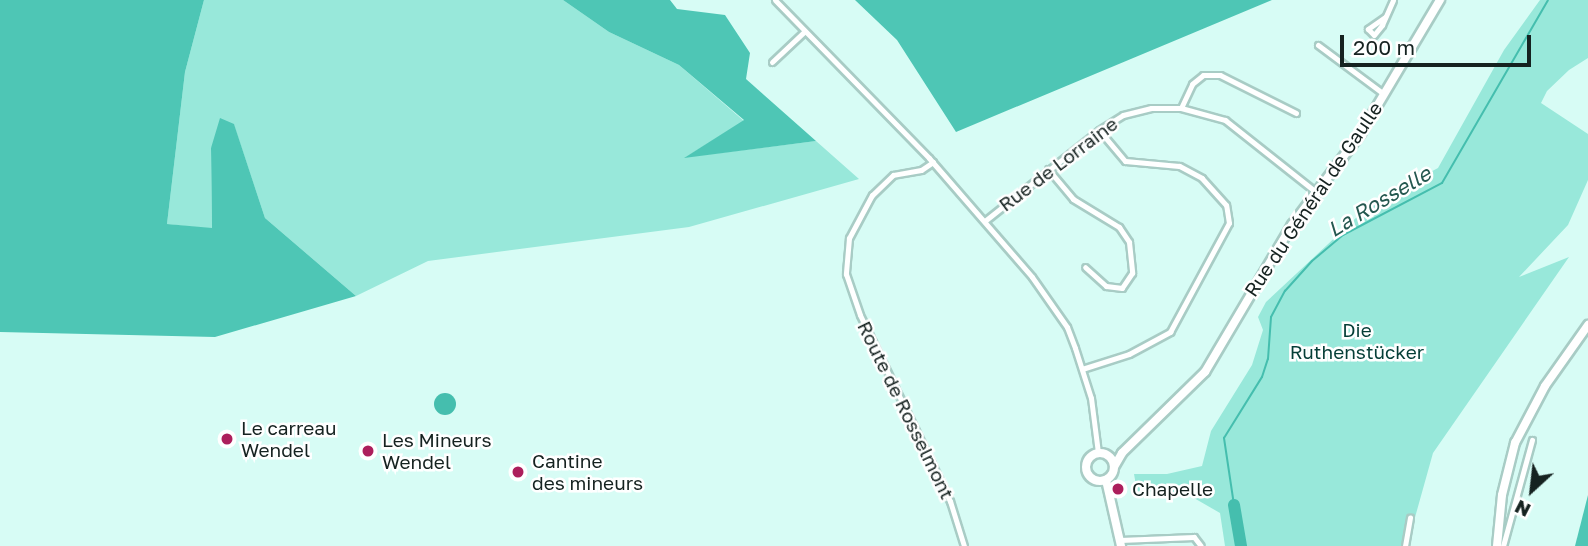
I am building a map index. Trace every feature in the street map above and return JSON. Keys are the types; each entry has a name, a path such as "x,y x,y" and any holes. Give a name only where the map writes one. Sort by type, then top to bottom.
{"main road":[{"name":"Rue du Général de Gaulle","path":"1114,467 1122,453 1205,372 1316,192 1384,94 1440,0"},
{"path":"1497,546 1502,495 1515,443 1545,386 1588,325"},
{"path":"1106,480 1090,478 1085,468 1088,458 1098,453 1109,456 1122,453"},
{"path":"1109,456 1114,467 1106,480 1121,543"}],"street":[{"path":"775,0 985,219 1067,327 1082,369 1098,453"},
{"path":"1385,17 1393,0"},
{"path":"772,62 806,31"},
{"path":"1318,46 1384,94"},
{"path":"1181,108 1192,84 1203,75 1220,75 1296,113"},
{"name":"Rue de Lorraine","path":"985,219 1099,130 1142,110 1181,108 1225,120 1316,192"},
{"path":"1082,369 1129,354 1170,332 1229,223 1226,205 1202,178 1179,166 1125,162 1099,130"},
{"name":"Route de Rosselmont","path":"933,162 921,170 893,175 872,195 849,238 846,274 860,315 950,501 964,546"},
{"path":"1048,169 1073,199 1119,227 1129,242 1132,273 1122,288 1107,286 1084,267"},
{"path":"1503,546 1532,440"},
{"path":"1405,546 1410,517"},
{"path":"1121,543 1197,539 1201,546"}],"green space":[{"path":"204,0 563,0 609,32 679,65 744,121 686,157 816,141 859,179 689,227 428,261 356,296 265,218 234,125 211,148 212,229 167,224 185,72"},
{"name":"Die Ruthenstücker","path":"1540,0 1588,0 1588,58 1569,70 1547,91 1541,103 1588,134 1588,180 1568,225 1519,277 1569,257 1433,453 1407,546 1225,546 1220,513 1187,494 1137,491 1134,474 1167,474 1202,466 1211,431 1252,365 1263,330 1258,317 1266,302 1372,203 1438,168 1504,50"}],"shaded area":[{"path":"0,0 204,0 185,72 167,224 212,228 211,148 220,118 234,124 265,218 356,296 215,337 0,332"},
{"path":"563,0 670,0 677,9 725,15 750,53 746,79 816,141 684,158 744,120 679,65 609,32"},
{"path":"855,0 1272,0 956,132 897,40"},
{"path":"445,393 453,396 456,404 453,412 445,415 437,412 434,404 437,396"},
{"path":"1588,495 1588,546 1575,546"}],"waterway":[{"name":"La Rosselle","path":"1234,505 1224,438 1262,377 1268,359 1271,317 1285,291 1312,261 1343,235 1442,183 1548,0"},
{"path":"1234,505 1241,546"}],"place":[{"name":"Le carreau Wendel","path":"227,439"},
{"name":"Les Mineurs Wendel","path":"368,451"},
{"name":"Cantine des mineurs","path":"518,472"},
{"name":"Chapelle","path":"1118,489"}]}
